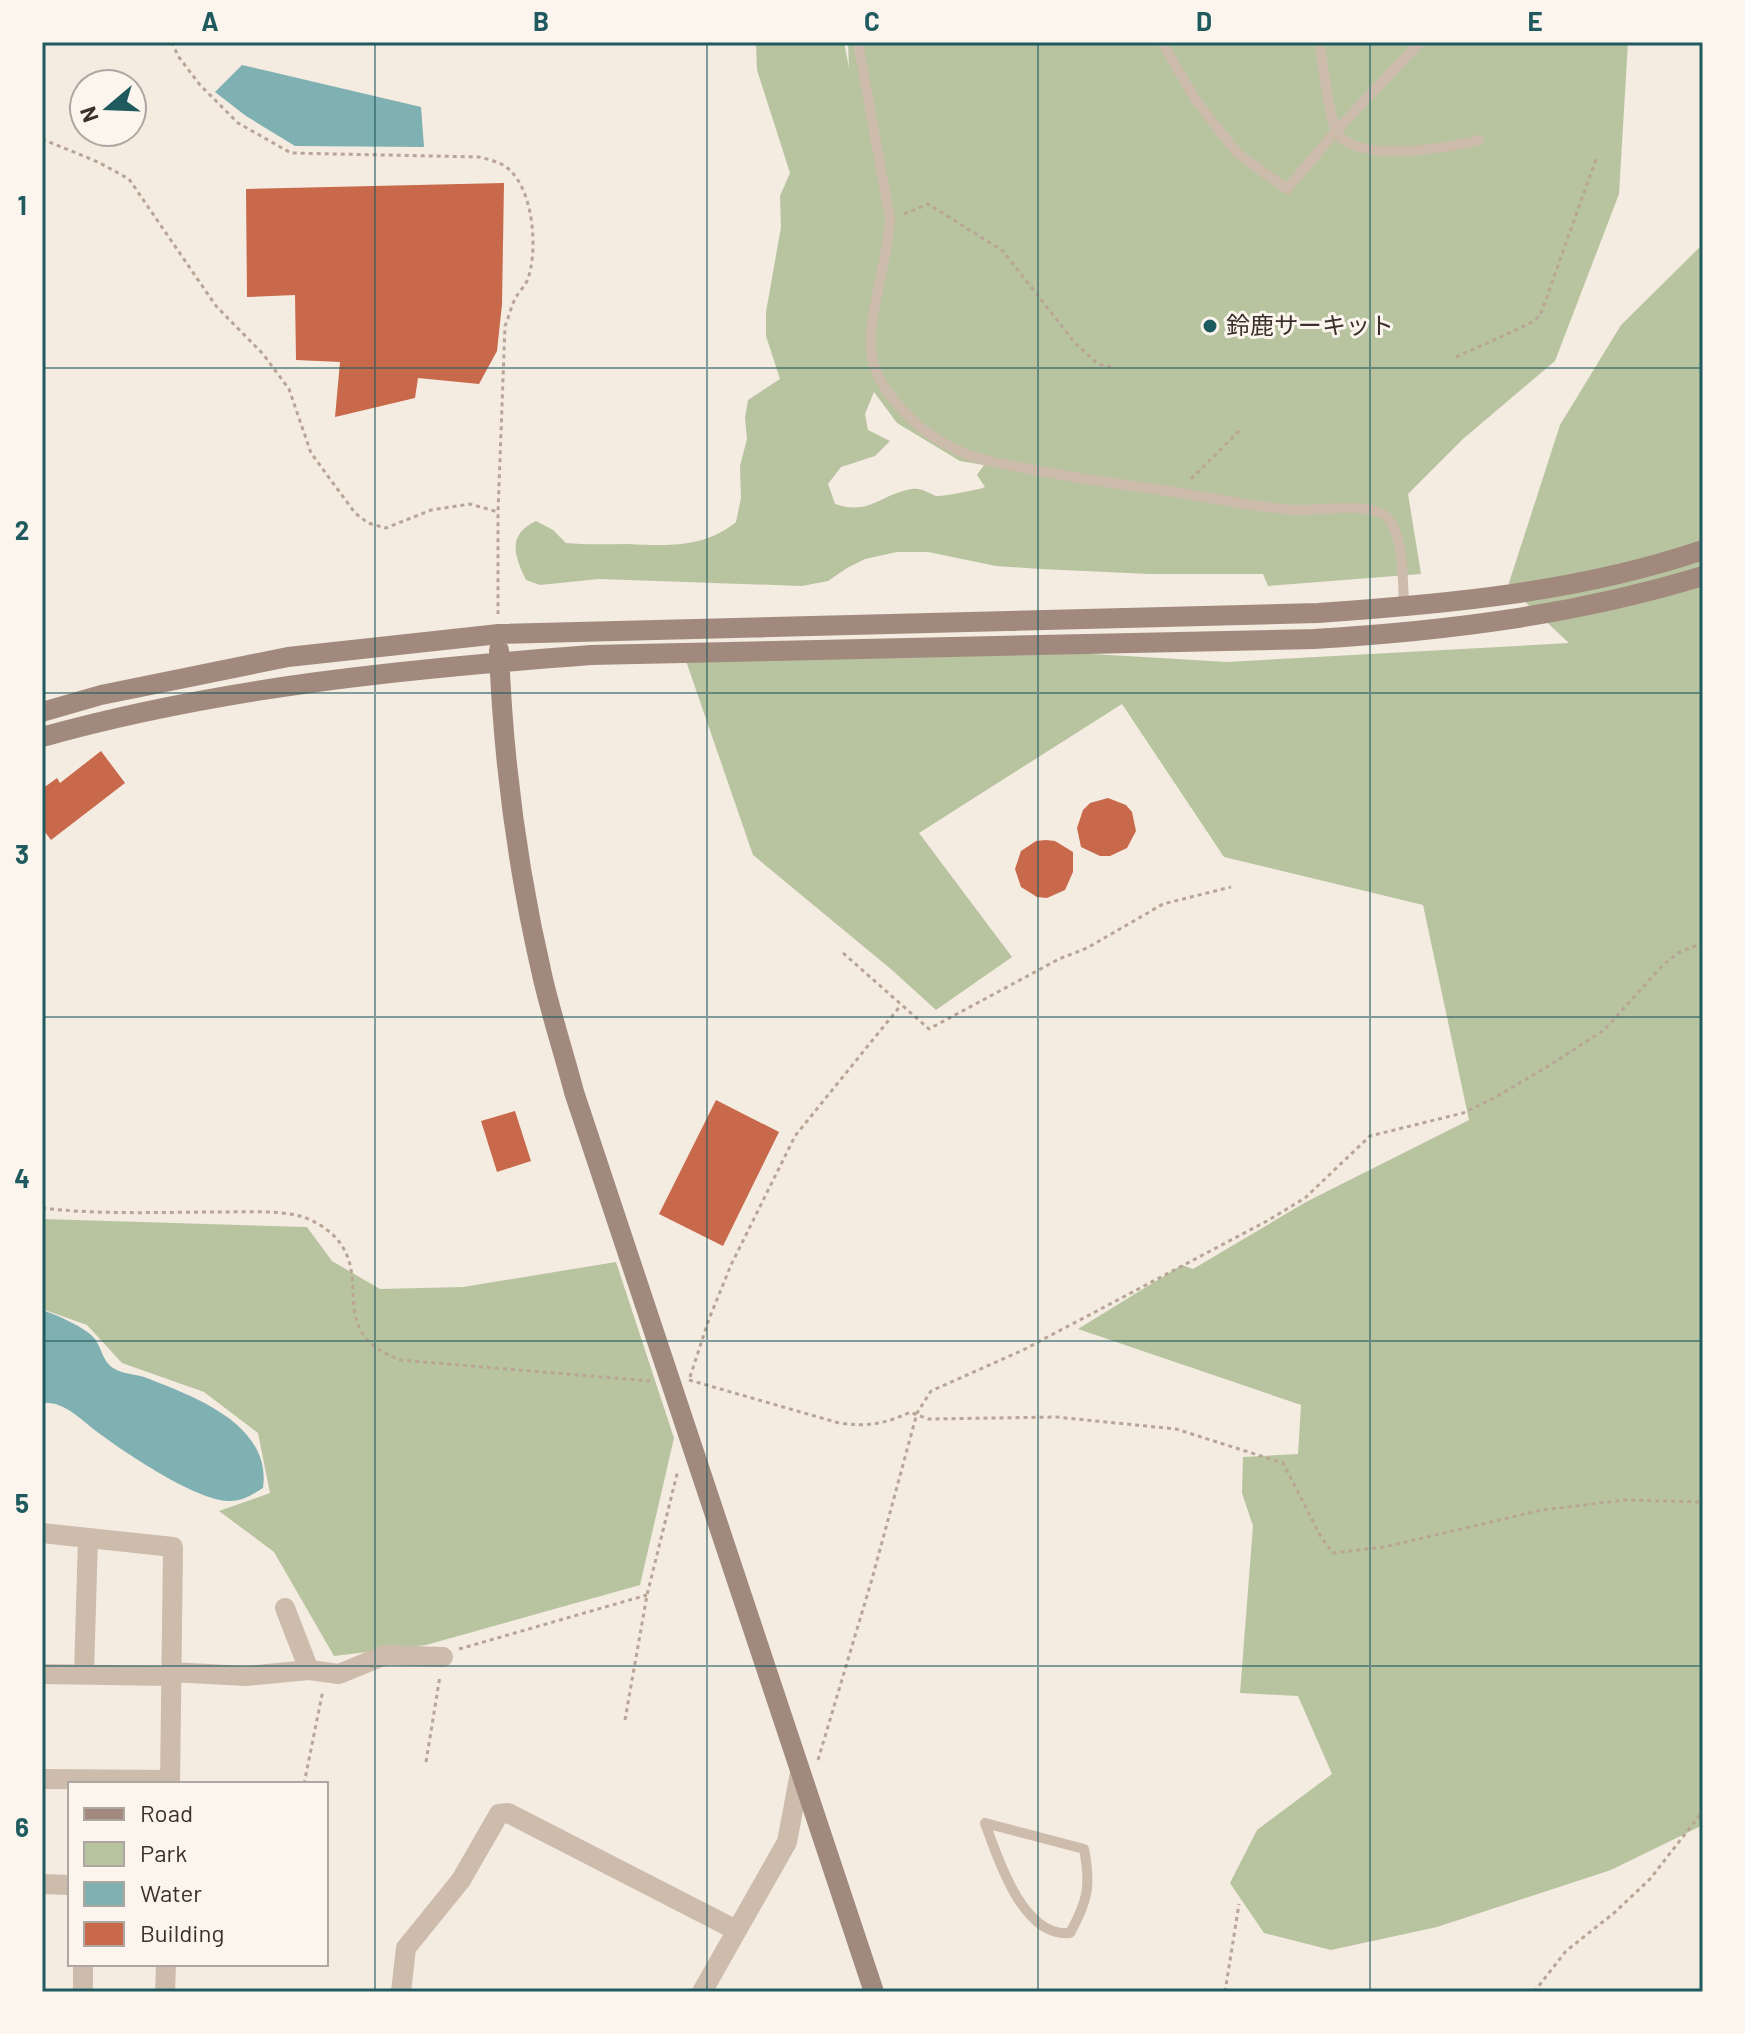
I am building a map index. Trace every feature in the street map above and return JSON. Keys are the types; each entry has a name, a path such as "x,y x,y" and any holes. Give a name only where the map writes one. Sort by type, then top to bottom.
{"street":[{"path":"42,712 101,695 288,657 499,634 1318,613 1404,607 1597,580 1703,550"},
{"path":"42,737 108,719 288,684 500,662 591,655 1314,639 1404,634 1608,603 1703,576"},
{"path":"499,634 513,804 543,979 574,1092 680,1382 687,1434 808,1770 874,1992"},
{"path":"42,1533 173,1547 170,1782 42,1779"},
{"path":"84,1674 88,1538"},
{"path":"285,1608 318,1671"},
{"path":"42,1674 246,1676 318,1671 339,1674 385,1655 443,1657"},
{"path":"702,1992 787,1842 808,1770"},
{"path":"401,1992 406,1948 461,1880 499,1814 508,1813 736,1930"},
{"path":"42,1884 68,1885"},
{"path":"83,1966 83,1992"},
{"path":"165,1992 166,1966"}],"lane":[{"path":"858,42 890,219 890,239 869,344 873,363 884,384 907,414 947,445 977,458 1293,510 1369,510 1380,513 1392,523 1397,536 1404,607"},
{"path":"1162,42 1195,99 1237,153 1287,189 1336,131 1420,42"},
{"path":"1319,42 1336,131 1348,144 1406,151 1446,148 1479,140"},
{"path":"985,1823 1084,1849 1090,1878 1086,1903 1070,1933 1059,1934 1035,1922 998,1860 985,1823"}],"path":[{"path":"172,42 178,56 200,85 238,123 291,153 479,157 504,165 515,177 533,224 533,252 527,281 515,299 505,326 498,512 499,634"},
{"path":"42,139 98,162 129,179 216,306 263,354 289,389 311,453 355,513 368,523 386,528 431,510 470,504 498,512"},
{"path":"1456,357 1540,316 1596,159"},
{"path":"890,219 928,204 1003,251 1075,343 1098,364 1111,367"},
{"path":"1177,493 1242,428"},
{"path":"843,953 929,1029 1059,959 1087,948 1163,904 1231,887"},
{"path":"808,1770 872,1579 917,1413 931,1391 1023,1350 1267,1221 1305,1198 1370,1136 1463,1113 1496,1097 1604,1030 1663,965 1678,953 1703,943"},
{"path":"680,1382 731,1265 795,1136 901,1005"},
{"path":"42,1208 255,1212 302,1217 330,1232 342,1245 350,1266 353,1310 359,1327 384,1354 400,1360 680,1382 839,1423 885,1424 910,1412 928,1419 1056,1417 1176,1429 1283,1463 1321,1537 1333,1553 1384,1547 1542,1510 1625,1500 1703,1502"},
{"path":"625,1720 647,1595 687,1434"},
{"path":"426,1762 443,1653 647,1595"},
{"path":"304,1782 318,1671"},
{"path":"1534,1992 1566,1951 1650,1879 1703,1811"},
{"path":"1225,1992 1239,1904"}],"green space":[{"name":"鈴鹿サーキット","path":"756,42 844,42 849,68 848,42 1628,42 1619,194 1555,361 1463,439 1408,494 1421,574 1268,586 1263,574 1149,574 1041,569 996,566 928,552 897,552 865,559 828,581 802,586 599,579 540,585 526,580 516,554 517,539 536,521 553,530 566,543 657,545 698,541 736,522 741,498 740,466 747,439 745,418 748,400 780,379 766,336 766,312 781,227 780,196 790,173 757,70","holes":["874,392 897,423 960,461 984,465 977,475 985,487 939,496 912,489 866,506 835,504 828,484 841,467 875,456 890,441 868,430 865,414"]},
{"path":"1703,244 1703,1825 1611,1870 1437,1927 1331,1950 1264,1933 1230,1883 1257,1830 1332,1774 1298,1696 1240,1693 1253,1526 1242,1493 1243,1457 1298,1454 1301,1405 1078,1329 1182,1265 1193,1269 1306,1202 1469,1120 1423,905 1224,857 1122,704 919,833 1012,957 936,1010 753,855 685,658 1076,653 1227,662 1569,643 1508,586 1560,425 1621,325"},
{"path":"42,1219 307,1227 332,1261 380,1289 463,1287 616,1262 674,1438 640,1585 426,1645 334,1656 274,1552 219,1511 270,1493 258,1433 204,1392 122,1363 87,1325 42,1309"}],"water":[{"path":"242,65 421,107 424,147 295,146 246,116 215,92"},
{"path":"42,1310 85,1330 115,1369 185,1393 225,1416 255,1446 262,1466 263,1488 246,1498 233,1501 197,1493 141,1462 65,1408 42,1403"}],"building":[{"path":"504,183 502,304 497,351 479,384 418,378 415,398 335,417 340,362 296,360 295,295 247,297 246,189"},
{"path":"101,751 125,783 51,840 42,828 42,789 57,778 60,783"},
{"path":"1108,798 1126,805 1132,812 1136,831 1127,848 1110,856 1100,856 1081,847 1077,828 1083,810 1090,803"},
{"path":"1036,841 1055,841 1073,852 1073,872 1065,890 1047,898 1037,897 1021,887 1015,869 1021,851"},
{"path":"716,1100 779,1132 723,1246 659,1214"},
{"path":"515,1111 531,1161 497,1172 481,1121"}],"place":[{"name":"鈴鹿サーキット","path":"1210,326"}]}
